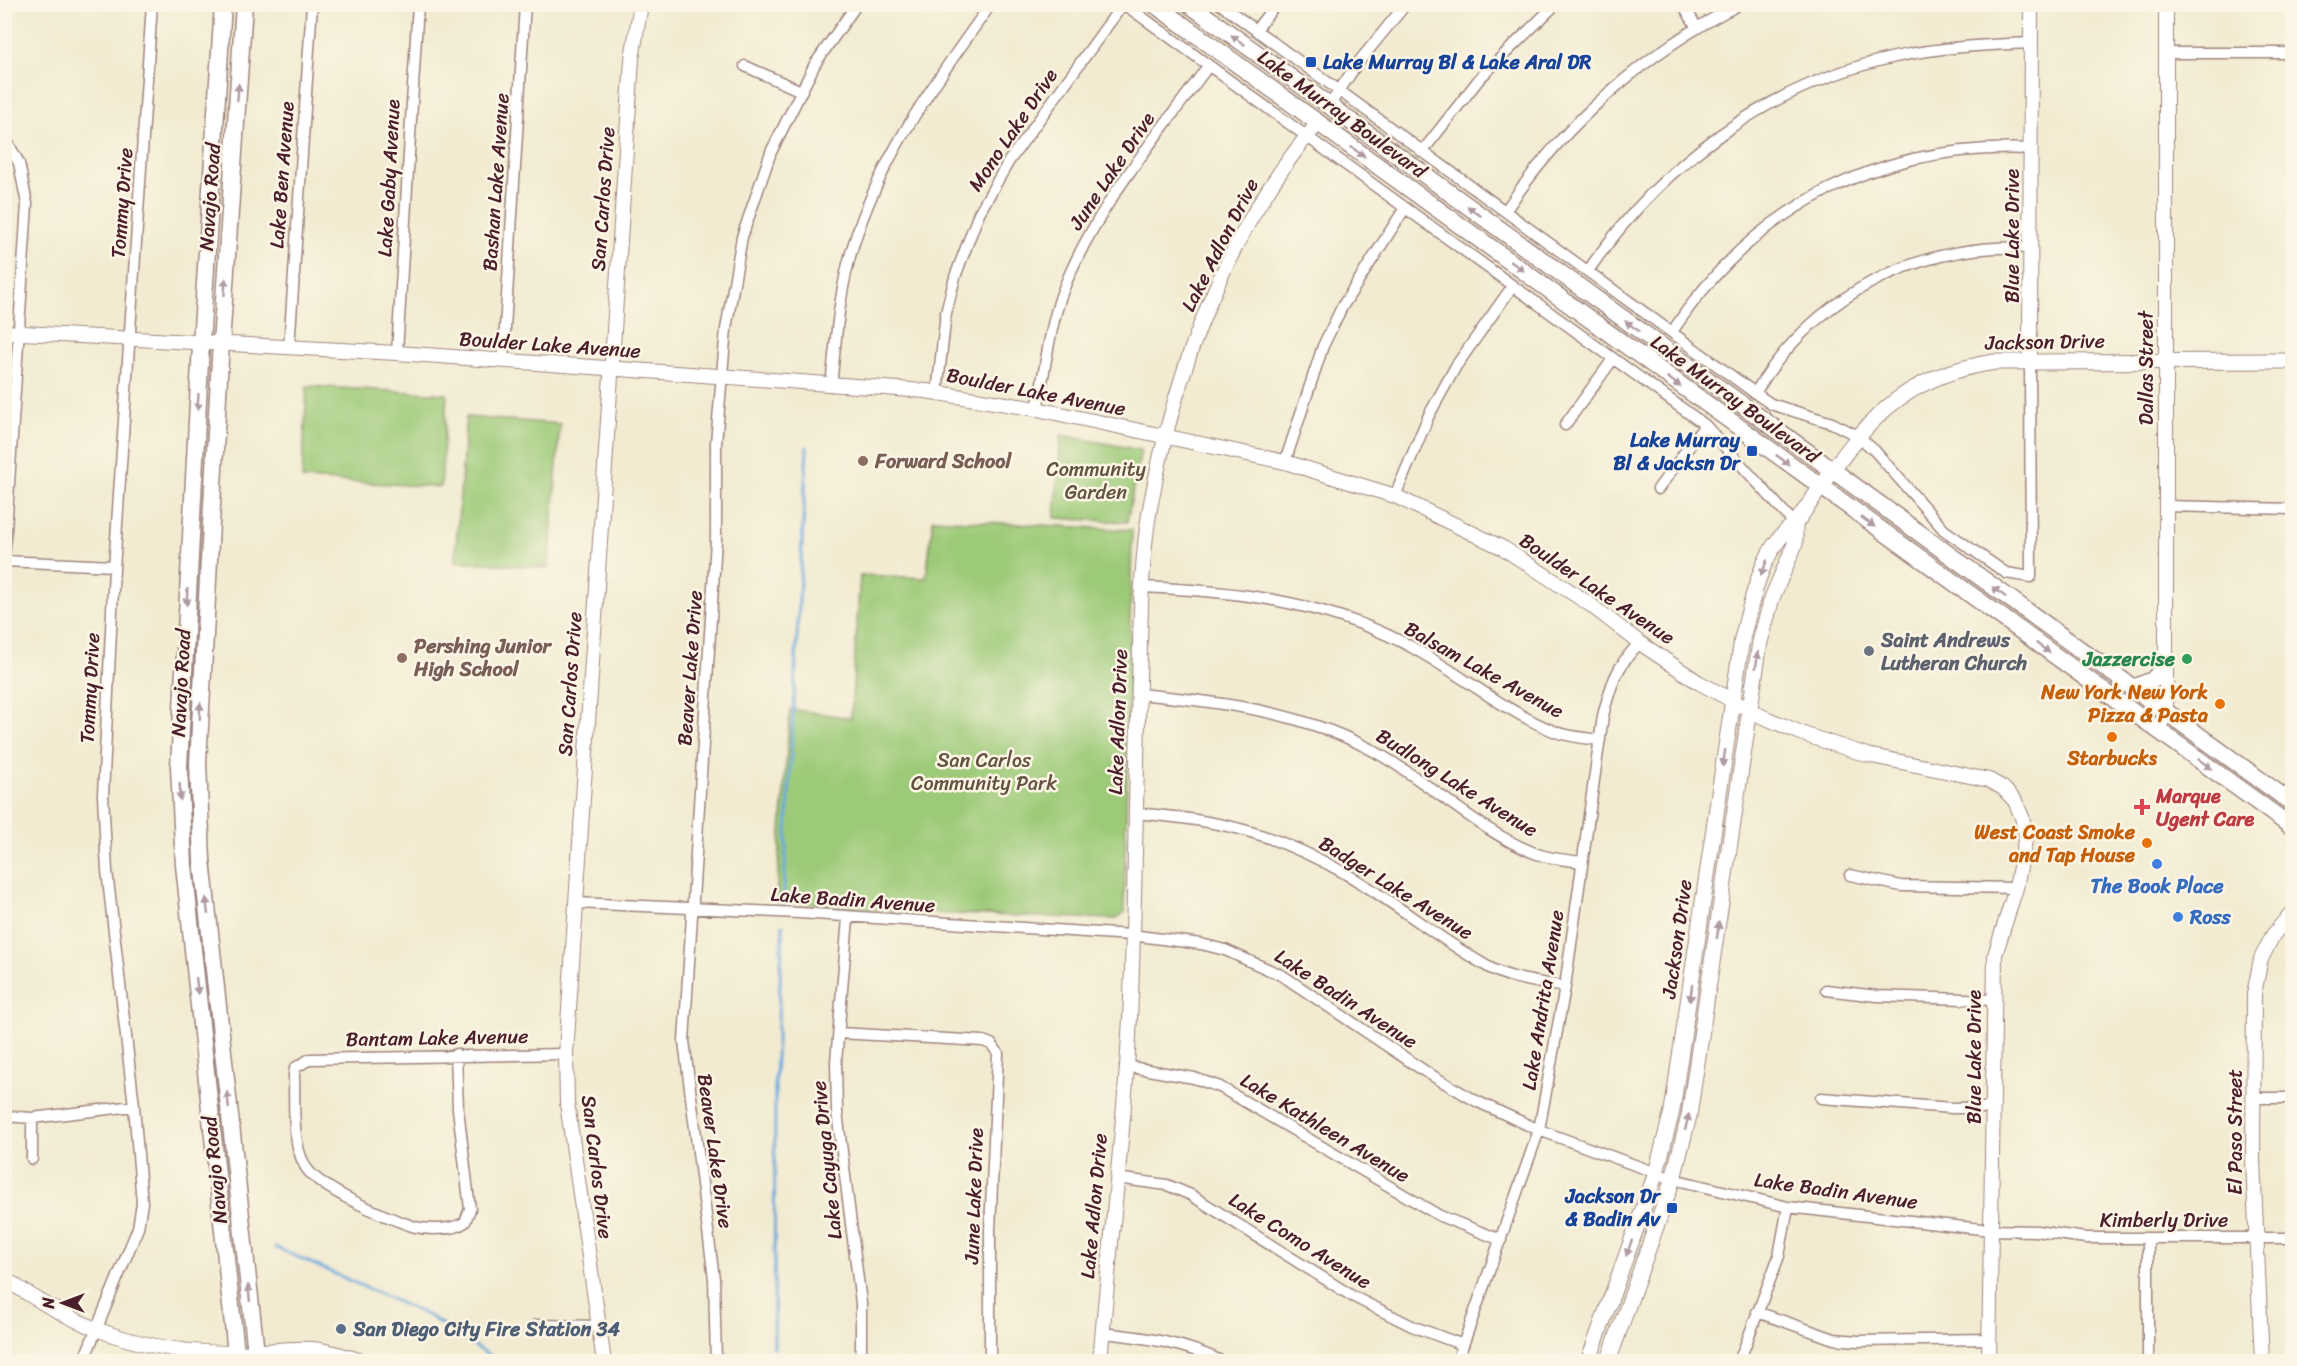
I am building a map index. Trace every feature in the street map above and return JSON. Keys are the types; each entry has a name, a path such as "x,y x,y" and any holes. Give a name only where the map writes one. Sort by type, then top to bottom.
{"main road":[{"name":"Navajo Road","path":"224,4 201,344 179,767 183,865 236,1357"},
{"name":"Navajo Road","path":"244,4 221,345 198,763 202,860 256,1357"},
{"name":"Lake Murray Boulevard","path":"1154,4 2292,827"},
{"name":"Lake Murray Boulevard","path":"1189,4 2292,803"},
{"path":"1294,105 1329,106"},
{"path":"1318,123 1353,124"},
{"name":"Jackson Drive","path":"1588,1362 1656,1173 1678,1079 1742,639 1762,574 1781,533 1795,524 1858,436 1894,399 1933,377 1976,364 2030,361 2292,361"},
{"name":"Jackson Drive","path":"1608,1362 1673,1179 1700,1055 1749,709 1767,611 1795,544 1795,524"},
{"path":"2133,688 2153,680 2166,664"}],"street":[{"name":"Tommy Drive","path":"83,1362 138,1228 143,1184 107,871 103,795 114,566 152,4"},
{"name":"Lake Ben Avenue","path":"289,348 312,4"},
{"name":"Lake Gaby Avenue","path":"397,353 418,4"},
{"name":"Bashan Lake Avenue","path":"503,361 525,4"},
{"name":"Beaver Lake Drive","path":"716,1362 714,1279 687,1083 684,1041 716,540 716,443 731,289 742,237 771,152 814,64 857,4"},
{"path":"831,386 847,268 872,191 913,114 991,4"},
{"name":"Lake Murray Boulevard","path":"1123,4 1705,426 1795,524"},
{"name":"Mono Lake Drive","path":"938,393 946,314 955,278 980,213 1010,161 1123,4"},
{"name":"Lake Murray Boulevard","path":"1220,4 1771,404 1833,423 1858,436 1875,451 1944,530 2006,573 2031,577"},
{"path":"1257,30 1276,4"},
{"path":"1329,106 1406,4"},
{"path":"1422,152 1474,84 1511,45 1556,4"},
{"path":"1683,4 1697,28"},
{"path":"1506,210 1550,152 1589,111 1631,74 1697,28 1740,4"},
{"name":"Blue Lake Drive","path":"2031,4 2031,577"},
{"name":"Dallas Street","path":"2158,730 2166,712 2166,4"},
{"name":"San Carlos Drive","path":"604,1362 567,1103 566,1054 632,59 641,5"},
{"path":"1588,271 1634,211 1669,175 1715,138 1772,102 1819,80 1894,57 1945,48 2031,43"},
{"path":"2166,53 2292,53"},
{"path":"745,66 801,91"},
{"name":"June Lake Drive","path":"1037,409 1055,317 1082,246 1105,207 1208,66"},
{"name":"Lake Adlon Drive","path":"1100,1362 1131,998 1142,587 1150,509 1165,438 1188,358 1218,283 1263,201 1318,123"},
{"path":"4,136 19,163 27,204 12,333 4,561 114,566"},
{"path":"1672,332 1698,294 1729,260 1773,222 1822,192 1866,172 1912,158 1983,148 2032,149"},
{"path":"1285,462 1323,346 1353,288 1405,208"},
{"path":"1755,393 1776,360 1809,324 1832,306 1873,280 1918,261 1955,252 1994,248 2032,248"},
{"path":"1395,496 1430,415 1456,366 1512,287"},
{"name":"Boulder Lake Avenue","path":"12,333 131,341 397,353 938,393 1037,409 1285,462 1395,496 1503,548 1588,603 1640,643 1698,682 1806,735 1867,755 1982,777"},
{"path":"1565,424 1613,359"},
{"path":"1658,489 1705,426"},
{"path":"2166,506 2292,508"},
{"name":"Balsam Lake Avenue","path":"1142,587 1245,593 1347,620 1409,646 1525,717 1550,729 1600,740"},
{"name":"Lake Andrita Avenue","path":"1457,1362 1539,1130 1564,987 1603,716 1613,679 1624,660 1640,643"},
{"name":"Budlong Lake Avenue","path":"1139,694 1235,704 1308,724 1383,756 1510,841 1549,857 1582,862"},
{"name":"Blue Lake Drive","path":"1982,777 2009,794 2022,817 2025,843 2016,888 1995,955 1989,1362"},
{"name":"Badger Lake Avenue","path":"1135,813 1224,824 1269,836 1351,877 1490,968 1516,978 1564,987"},
{"path":"1850,874 1901,886 2016,888"},
{"name":"Lake Badin Avenue","path":"576,903 799,913 1131,935 1201,944 1225,950 1283,976 1425,1072 1476,1101 1539,1130 1673,1179 1788,1207 1990,1230 2036,1232"},
{"name":"El Paso Street","path":"2262,1362 2256,1238 2254,994 2261,960 2273,935 2292,912"},
{"name":"Lake Cayuga Drive","path":"848,918 839,1033 837,1112 862,1311 861,1362"},
{"path":"1826,990 1877,996 1993,1000"},
{"name":"June Lake Drive","path":"839,1033 983,1041 991,1044 998,1053 1000,1060 990,1230 990,1362"},
{"name":"Bantam Lake Avenue","path":"456,1054 458,1109 470,1209 468,1218 461,1225 430,1228 413,1226 318,1182 308,1170 298,1148 294,1075 295,1068 310,1059 456,1054 566,1054"},
{"name":"Lake Kathleen Avenue","path":"1125,1066 1194,1078 1220,1087 1440,1216 1501,1240"},
{"path":"1821,1098 1952,1108 1993,1108"},
{"path":"2254,1098 2292,1098"},
{"path":"4,1116 32,1118 134,1106"},
{"path":"32,1118 32,1159"},
{"name":"Lake Como Avenue","path":"1116,1178 1167,1185 1191,1195 1352,1296 1412,1326 1463,1345"},
{"path":"1739,1362 1779,1256 1788,1207"},
{"name":"Kimberly Drive","path":"2036,1232 2086,1238 2292,1238"},
{"path":"2148,1238 2148,1362"},
{"path":"4,1278 50,1308 96,1330 136,1344 236,1357 256,1357 313,1349 365,1362"},
{"path":"1757,1312 1834,1339 1989,1339"},
{"path":"536,1325 599,1326"},
{"path":"1102,1332 1149,1338 1201,1350 1223,1362"}],"green space":[{"path":"307,386 447,394 441,487 302,479"},
{"path":"466,417 560,424 549,568 455,561"},
{"name":"Community Garden","path":"1061,435 1141,450 1127,522 1055,518"},
{"name":"San Carlos Community Park","path":"933,519 1132,530 1124,913 1115,919 922,913 776,901 790,709 851,718 860,575 926,578"}],"waterway":[{"path":"783,908 807,447"},
{"path":"774,1348 775,1078 783,925"},
{"path":"275,1247 429,1316 499,1362"}],"place":[{"name":"Lake Murray Bl & Lake Aral DR","path":"1311,62"},
{"name":"Lake Murray Bl & Jacksn Dr","path":"1752,451"},
{"name":"Forward School","path":"863,461"},
{"name":"Saint Andrews Lutheran Church","path":"1869,651"},
{"name":"Pershing Junior High School","path":"402,658"},
{"name":"Jazzercise","path":"2187,659"},
{"name":"New York New York Pizza & Pasta","path":"2220,704"},
{"name":"Starbucks","path":"2112,737"},
{"name":"Marque Ugent Care","path":"2142,807"},
{"name":"West Coast Smoke and Tap House","path":"2147,843"},
{"name":"The Book Place","path":"2157,864"},
{"name":"Ross","path":"2178,917"},
{"name":"Jackson Dr & Badin Av","path":"1672,1208"},
{"name":"San Diego City Fire Station 34","path":"341,1329"}]}
